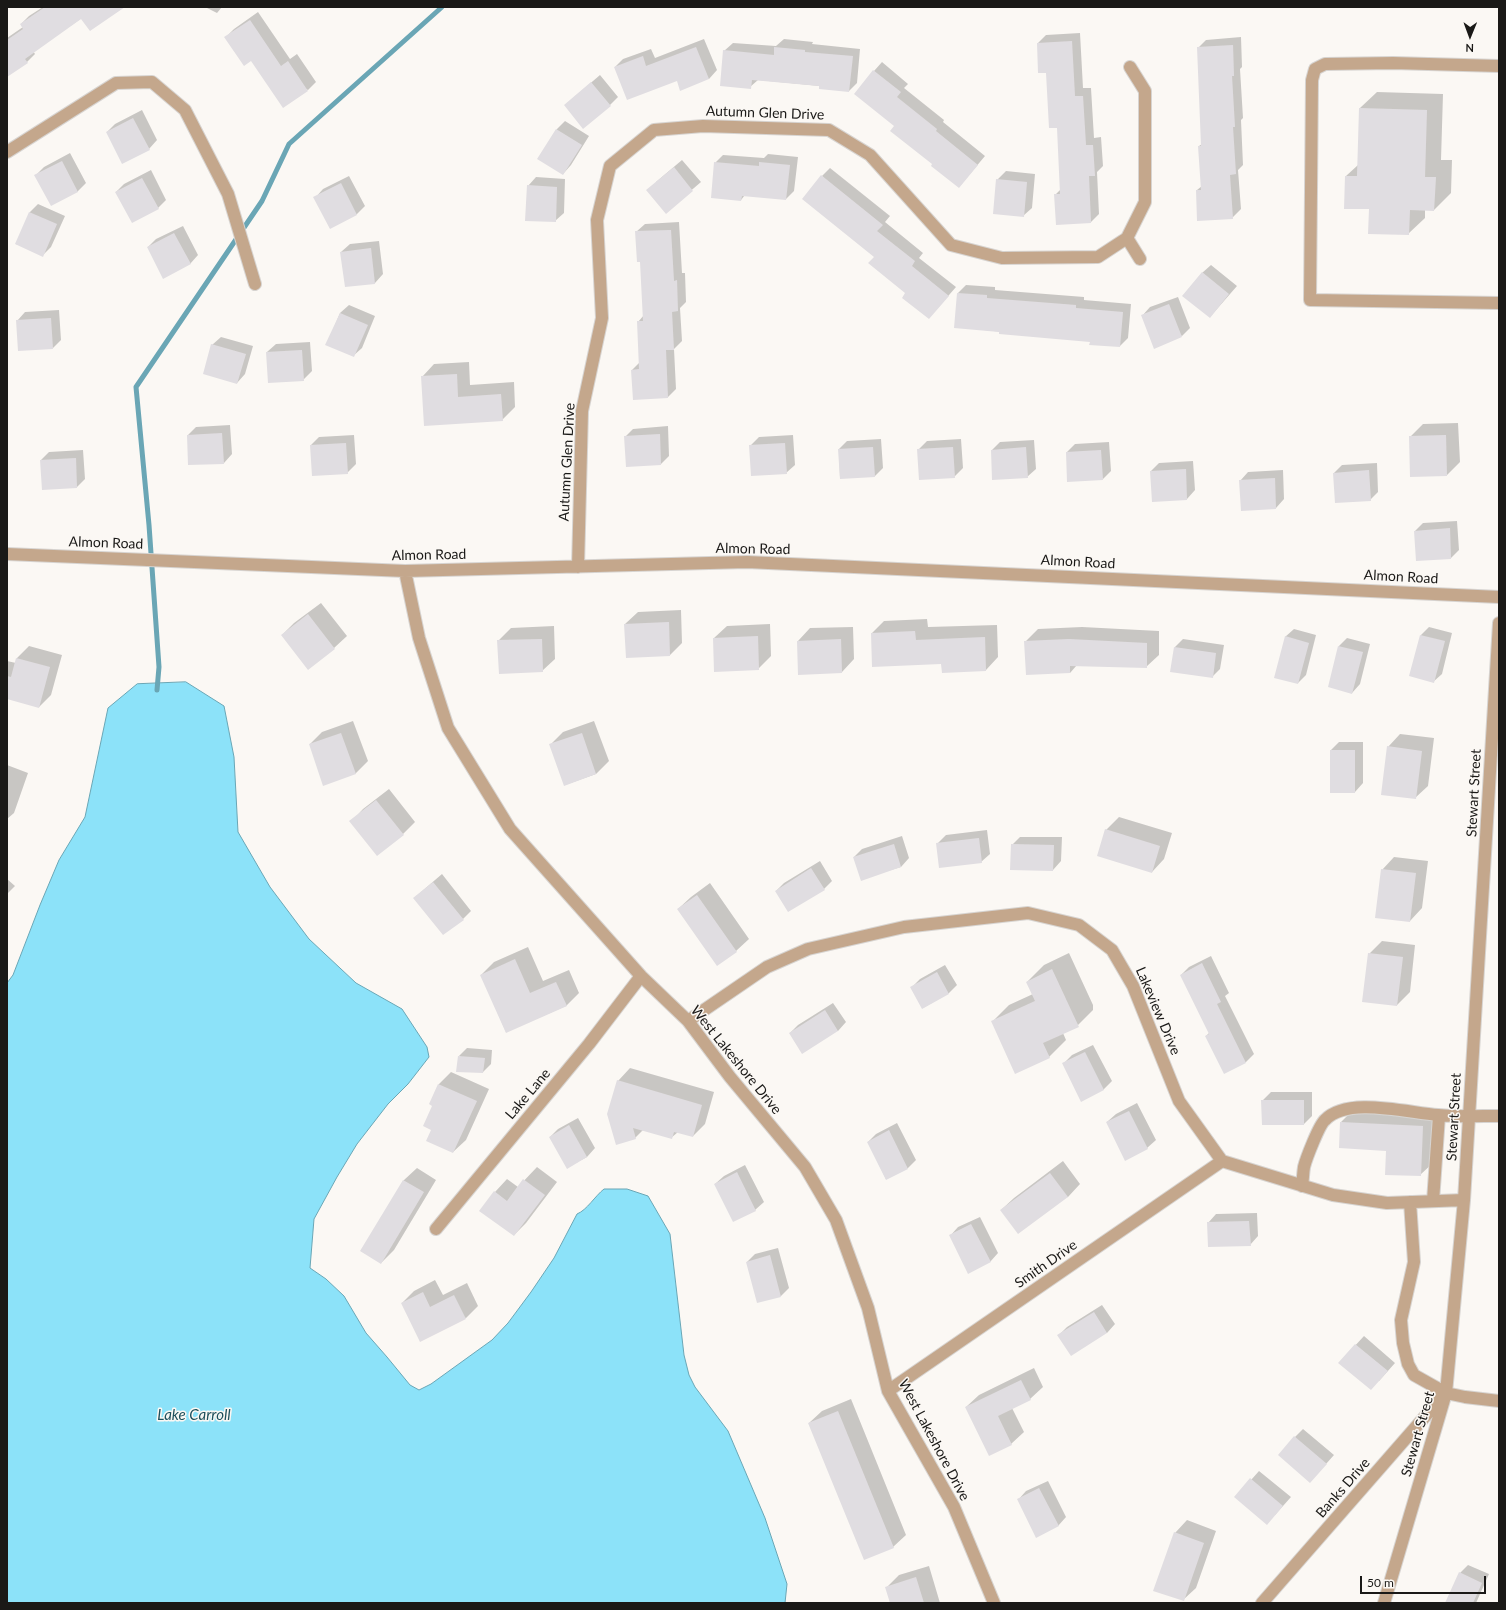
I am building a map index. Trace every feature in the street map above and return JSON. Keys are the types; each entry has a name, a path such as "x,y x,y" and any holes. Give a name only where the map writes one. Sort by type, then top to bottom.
{"street":[{"path":"1499,66 1393,63 1325,64 1315,69 1312,80 1310,300 1499,303"},
{"path":"1130,67 1145,92 1145,202 1127,238 1140,259"},
{"path":"7,152 116,83 152,82 185,110 228,194 255,284"},
{"name":"Autumn Glen Drive","path":"578,567 582,411 602,318 597,220 610,166 654,130 703,126 829,130 870,155 951,245 1002,258 1098,257 1127,238"},
{"name":"Almon Road","path":"7,554 405,571 747,562 1499,597"},
{"name":"West Lakeshore Drive","path":"405,571 419,638 448,728 510,829 641,976 688,1021 730,1077 805,1167 836,1220 868,1308 888,1391 954,1507 994,1603"},
{"name":"Stewart Street","path":"1384,1603 1446,1393 1464,1200 1499,623"},
{"name":"Lakeview Drive","path":"688,1021 766,967 808,949 904,927 1028,913 1078,925 1112,950 1133,986 1178,1101 1222,1161"},
{"name":"Lake Lane","path":"436,1229 589,1044 641,976"},
{"path":"1302,1186 1304,1166 1317,1134 1324,1120 1337,1112 1354,1107 1381,1108 1439,1116 1499,1116"},
{"path":"1433,1201 1439,1116"},
{"path":"1222,1161 1333,1196 1387,1203 1464,1200"},
{"name":"Smith Drive","path":"888,1391 1222,1161"},
{"path":"1410,1202 1414,1262 1401,1320 1403,1343 1408,1364 1414,1375 1446,1393 1499,1401"},
{"name":"Banks Drive","path":"1262,1603 1446,1393"}],"water":[{"name":"Lake Carroll","path":"186,682 224,706 234,757 238,832 270,887 309,939 356,983 402,1009 427,1047 429,1057 408,1084 388,1104 357,1144 314,1219 310,1268 326,1279 344,1296 366,1333 410,1385 419,1390 431,1384 492,1340 508,1323 554,1258 577,1214 581,1212 604,1189 627,1189 648,1196 670,1234 684,1355 689,1375 695,1387 728,1431 765,1518 787,1584 785,1603 7,1603 7,983 13,975 59,860 85,817 108,708 137,684"}],"building":[{"path":"45,7 125,7 90,31 81,19 25,59 28,63 7,77 7,40 23,29 20,24"},
{"path":"250,20 281,66 288,61 308,91 283,108 251,61 244,66 224,37"},
{"path":"1072,41 1075,96 1083,96 1086,145 1093,145 1095,176 1089,176 1091,223 1056,225 1054,194 1060,194 1057,128 1049,128 1046,73 1038,73 1037,43"},
{"path":"1233,45 1234,76 1232,76 1235,127 1233,127 1236,174 1230,175 1233,219 1197,221 1196,190 1201,190 1198,146 1201,146 1197,47"},
{"path":"696,47 709,79 680,91 677,81 627,100 614,67 643,56 646,66"},
{"path":"774,47 805,50 805,52 853,56 849,92 819,89 819,86 752,80 751,89 720,86 723,50 774,55"},
{"path":"873,70 901,92 897,97 937,129 936,131 978,165 959,188 931,166 932,164 890,131 894,126 854,94"},
{"path":"591,82 611,106 583,129 564,105"},
{"path":"1359,108 1427,110 1425,177 1436,177 1434,211 1410,210 1409,235 1368,234 1369,209 1344,209 1345,176 1357,176"},
{"path":"133,118 150,150 122,164 106,132"},
{"path":"556,129 582,145 563,175 537,159"},
{"path":"62,161 78,192 51,206 34,175"},
{"path":"714,162 759,166 759,162 790,165 786,200 742,196 741,201 711,198"},
{"path":"674,167 693,191 666,214 646,190"},
{"path":"821,175 883,225 877,231 915,261 912,266 949,296 929,319 902,298 905,293 868,263 874,257 802,199"},
{"path":"142,178 159,209 132,223 115,192"},
{"path":"996,179 1027,182 1024,217 993,214"},
{"path":"341,183 357,215 330,229 313,197"},
{"path":"527,185 557,187 556,222 525,221"},
{"path":"29,212 57,224 43,257 15,244"},
{"path":"671,230 674,281 677,280 678,311 672,312 674,350 666,350 668,398 633,400 631,370 639,369 637,321 643,321 640,262 637,262 635,231"},
{"path":"174,233 191,264 163,279 147,247"},
{"path":"371,248 375,284 345,287 340,252"},
{"path":"1202,272 1229,294 1210,318 1182,296"},
{"path":"957,293 987,295 987,298 1076,305 1076,308 1123,312 1120,347 1089,345 1090,342 999,334 999,332 954,328"},
{"path":"1169,304 1182,337 1154,349 1141,315"},
{"path":"340,313 368,325 354,357 325,345"},
{"path":"51,318 53,349 18,351 16,320"},
{"path":"211,344 246,354 237,384 203,374"},
{"path":"302,350 304,381 268,383 266,352"},
{"path":"457,374 458,397 501,394 503,421 424,426 421,376"},
{"path":"222,433 224,464 188,465 187,435"},
{"path":"660,434 661,465 626,467 624,436"},
{"path":"1446,435 1447,476 1410,477 1409,436"},
{"path":"346,443 348,474 312,476 310,445"},
{"path":"785,443 787,474 751,476 749,445"},
{"path":"873,447 875,477 840,479 838,449"},
{"path":"953,447 955,478 919,480 917,449"},
{"path":"1026,447 1028,478 992,480 991,450"},
{"path":"1101,450 1103,480 1067,482 1066,452"},
{"path":"76,458 77,488 42,490 40,460"},
{"path":"1186,469 1187,500 1152,502 1150,471"},
{"path":"1369,470 1371,501 1335,503 1333,473"},
{"path":"1275,478 1276,509 1241,511 1239,480"},
{"path":"1450,528 1451,559 1416,561 1414,531"},
{"path":"308,614 335,649 308,670 281,635"},
{"path":"669,622 670,656 626,658 624,624"},
{"path":"915,631 916,640 985,637 986,671 942,673 941,664 872,667 871,633"},
{"path":"1420,635 1445,641 1434,683 1409,676"},
{"path":"758,636 759,670 714,672 713,638"},
{"path":"1285,636 1309,643 1298,684 1274,678"},
{"path":"542,639 543,672 499,674 497,640"},
{"path":"841,639 842,673 798,675 797,641"},
{"path":"1069,639 1147,643 1147,668 1070,666 1070,673 1026,675 1024,641"},
{"path":"1338,646 1363,652 1352,694 1328,687"},
{"path":"1174,647 1216,653 1213,678 1170,672"},
{"path":"16,658 50,667 39,708 7,699 7,676 11,677"},
{"path":"341,733 356,774 323,786 309,744"},
{"path":"582,733 596,774 564,786 549,744"},
{"path":"1387,746 1422,751 1416,799 1381,795"},
{"path":"1330,750 1355,750 1355,793 1330,793"},
{"path":"376,800 404,835 377,856 349,821"},
{"path":"1105,829 1160,846 1152,873 1097,856"},
{"path":"979,838 982,863 939,868 936,843"},
{"path":"894,844 901,867 861,881 853,857"},
{"path":"1011,844 1054,845 1053,871 1010,870"},
{"path":"811,868 825,890 788,912 775,891"},
{"path":"1381,869 1416,873 1410,922 1375,918"},
{"path":"433,882 464,920 443,935 413,898"},
{"path":"697,895 737,952 717,966 677,909"},
{"path":"1368,953 1403,957 1397,1006 1362,1002"},
{"path":"515,959 530,993 556,982 567,1006 506,1033 480,975"},
{"path":"1202,963 1221,1002 1217,1004 1246,1063 1224,1074 1205,1036 1209,1034 1180,975"},
{"path":"1052,969 1079,1027 1043,1043 1050,1058 1015,1074 991,1021 1035,1001 1026,982"},
{"path":"937,972 949,994 922,1009 910,987"},
{"path":"825,1010 838,1031 802,1054 789,1033"},
{"path":"1085,1052 1104,1090 1081,1102 1062,1063"},
{"path":"458,1056 485,1058 483,1073 456,1072"},
{"path":"617,1080 702,1105 693,1137 674,1132 672,1139 633,1128 636,1139 616,1145 607,1114"},
{"path":"438,1084 477,1101 453,1153 426,1141 431,1130 423,1126 432,1106 429,1104"},
{"path":"1261,1100 1304,1100 1304,1125 1262,1125"},
{"path":"1129,1111 1148,1149 1125,1161 1106,1122"},
{"path":"1340,1122 1423,1126 1421,1176 1385,1175 1386,1151 1339,1148"},
{"path":"569,1125 587,1157 567,1169 549,1137"},
{"path":"889,1130 908,1169 886,1180 867,1142"},
{"path":"737,1172 756,1211 733,1222 714,1184"},
{"path":"1050,1173 1068,1197 1018,1234 1000,1210"},
{"path":"523,1179 545,1195 514,1236 479,1211 494,1191 507,1201"},
{"path":"403,1180 424,1192 381,1264 360,1251"},
{"path":"1249,1221 1251,1246 1208,1247 1207,1222"},
{"path":"971,1224 991,1262 968,1274 949,1235"},
{"path":"770,1255 781,1297 757,1303 746,1262"},
{"path":"423,1292 430,1307 454,1295 466,1319 420,1342 401,1303"},
{"path":"1094,1312 1107,1333 1071,1356 1057,1335"},
{"path":"1355,1344 1388,1371 1371,1390 1338,1363"},
{"path":"1021,1380 1031,1400 998,1416 1012,1445 989,1456 965,1407"},
{"path":"838,1411 894,1548 864,1560 808,1423"},
{"path":"1294,1436 1327,1464 1310,1483 1278,1455"},
{"path":"1250,1478 1283,1506 1267,1525 1234,1497"},
{"path":"1039,1488 1059,1526 1036,1538 1017,1499"},
{"path":"1174,1532 1204,1543 1184,1601 1153,1591"},
{"path":"1459,1572 1482,1583 1473,1603 1445,1603"},
{"path":"916,1577 924,1603 890,1603 885,1587"}],"waterway":[{"path":"157,690 159,667 149,525 136,387 262,201 289,144 442,7"}]}
